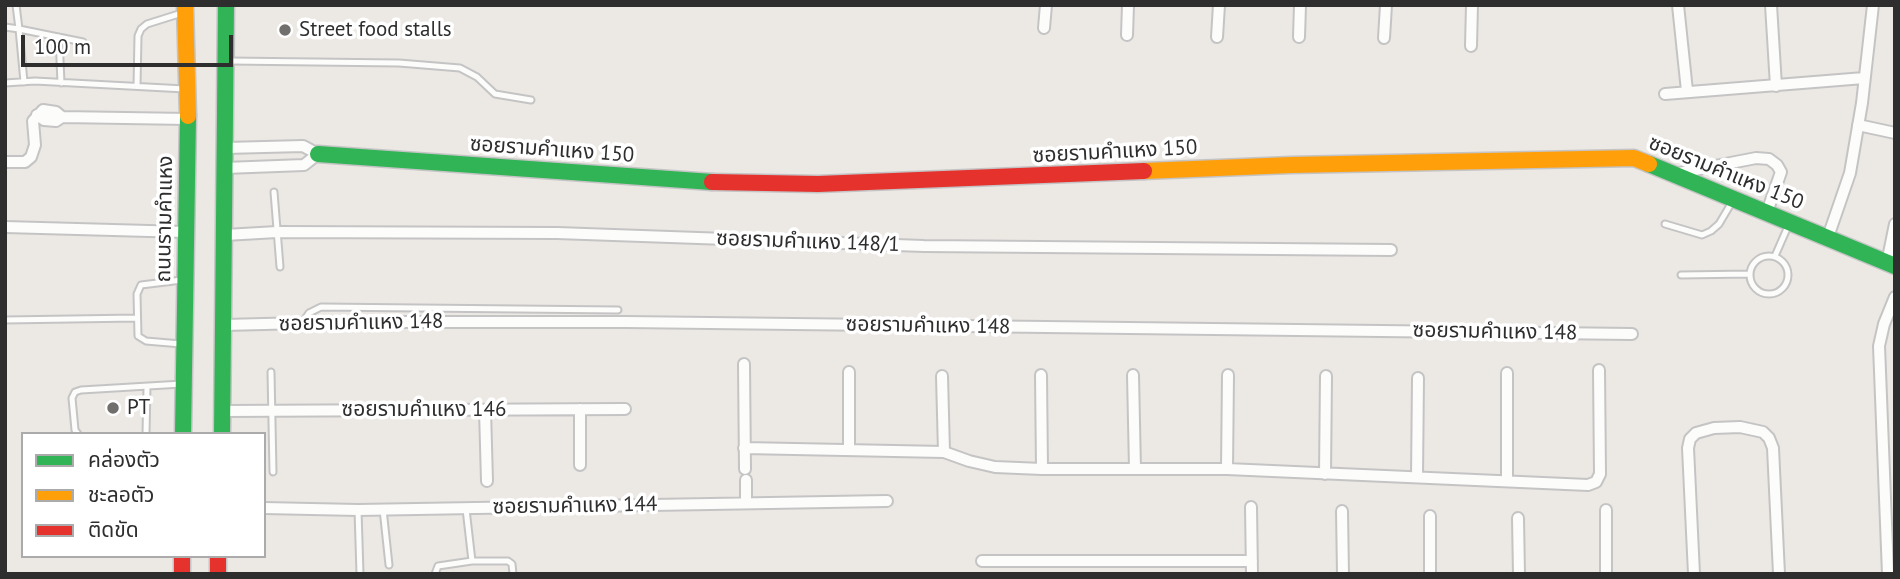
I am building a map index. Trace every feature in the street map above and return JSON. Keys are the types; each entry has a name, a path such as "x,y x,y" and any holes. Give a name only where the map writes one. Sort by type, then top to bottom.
{"street":[{"path":"222,432 226,5"},
{"path":"1045,28 1046,5"},
{"path":"1127,35 1128,5"},
{"path":"1217,37 1219,5"},
{"path":"1299,37 1300,5"},
{"path":"1384,38 1386,5"},
{"path":"1471,46 1472,5"},
{"path":"1678,5 1687,91"},
{"path":"1772,5 1776,86"},
{"path":"1828,237 1850,173 1873,5"},
{"name":"ถนนรามคำแหง","path":"183,432 188,119 185,9"},
{"path":"1665,94 1864,78"},
{"path":"5,162 25,162 31,157 35,145 33,121 43,110 57,112 62,117 188,119"},
{"path":"1858,125 1895,132"},
{"name":"ซอยรามคำแหง 150","path":"225,148 303,146 318,154 687,181 818,184 1291,165 1634,158 1891,265"},
{"name":"ซอยรามคำแหง 150","path":"225,168 304,165 318,154"},
{"path":"1674,174 1756,158 1769,159 1781,172 1767,212"},
{"path":"1891,265 1895,224"},
{"path":"5,227 185,232"},
{"name":"ซอยรามคำแหง 148/1","path":"225,235 276,232 557,233 924,246 1391,250"},
{"path":"1888,574 1880,346 1884,324 1895,297"},
{"name":"ซอยรามคำแหง 148","path":"224,325 626,322 1632,334"},
{"path":"744,364 746,503"},
{"path":"744,448 944,452 995,467 1227,469 1588,485 1596,482 1600,474 1599,370"},
{"path":"849,372 849,449"},
{"path":"1507,373 1507,481"},
{"path":"1041,375 1042,469"},
{"path":"1133,375 1135,469"},
{"path":"1227,469 1228,375"},
{"path":"942,376 944,452"},
{"path":"1325,474 1326,376"},
{"path":"1417,477 1418,378"},
{"name":"ซอยรามคำแหง 146","path":"223,411 625,408"},
{"path":"580,409 580,465"},
{"path":"485,410 487,481"},
{"path":"1694,574 1688,448 1690,439 1696,433 1714,428 1740,427 1763,432 1773,448 1779,574"},
{"name":"ซอยรามคำแหง 144","path":"266,508 358,510 887,501"},
{"path":"1251,507 1252,574"},
{"path":"1605,510 1606,574"},
{"path":"1342,511 1343,574"},
{"path":"1430,516 1430,574"},
{"path":"1518,518 1519,574"},
{"path":"982,561 1252,561"}],"lane":[{"path":"16,5 24,82"},
{"path":"136,86 138,36 141,29 185,9"},
{"path":"5,27 83,41"},
{"path":"59,37 61,83"},
{"path":"226,61 399,63 460,68 477,77 495,94 531,100"},
{"path":"5,83 188,89"},
{"path":"274,192 280,267"},
{"path":"1665,224 1702,235 1719,224 1734,198"},
{"path":"1775,256 1790,221"},
{"path":"1775,256 1784,263 1787,281 1780,290 1762,293 1753,285 1750,274 1758,259 1775,256"},
{"path":"1681,275 1750,274"},
{"path":"184,345 146,341 138,336 137,318 141,285 185,280"},
{"path":"302,323 309,313 321,307 618,310"},
{"path":"5,320 137,318"},
{"path":"271,372 273,472"},
{"path":"76,432 72,398 75,392 184,384"},
{"path":"146,432 147,387"},
{"path":"466,508 472,561"},
{"path":"383,509 389,565"},
{"path":"358,510 360,574"},
{"path":"435,574 438,566 472,561 508,561 512,564 513,574"}],"traffic: fast":[{"path":"222,432 226,5"},
{"path":"183,432 188,116"},
{"path":"318,154 712,182"},
{"path":"1649,164 1895,266"}],"traffic: slow":[{"path":"185,5 188,116"},
{"path":"1144,171 1634,158 1649,164"}],"traffic: jam":[{"path":"712,182 818,184 1144,171"},
{"path":"182,558 182,574"},
{"path":"218,558 218,574"}],"place":[{"name":"Street food stalls","path":"285,30"},
{"name":"PT","path":"113,408"}]}
